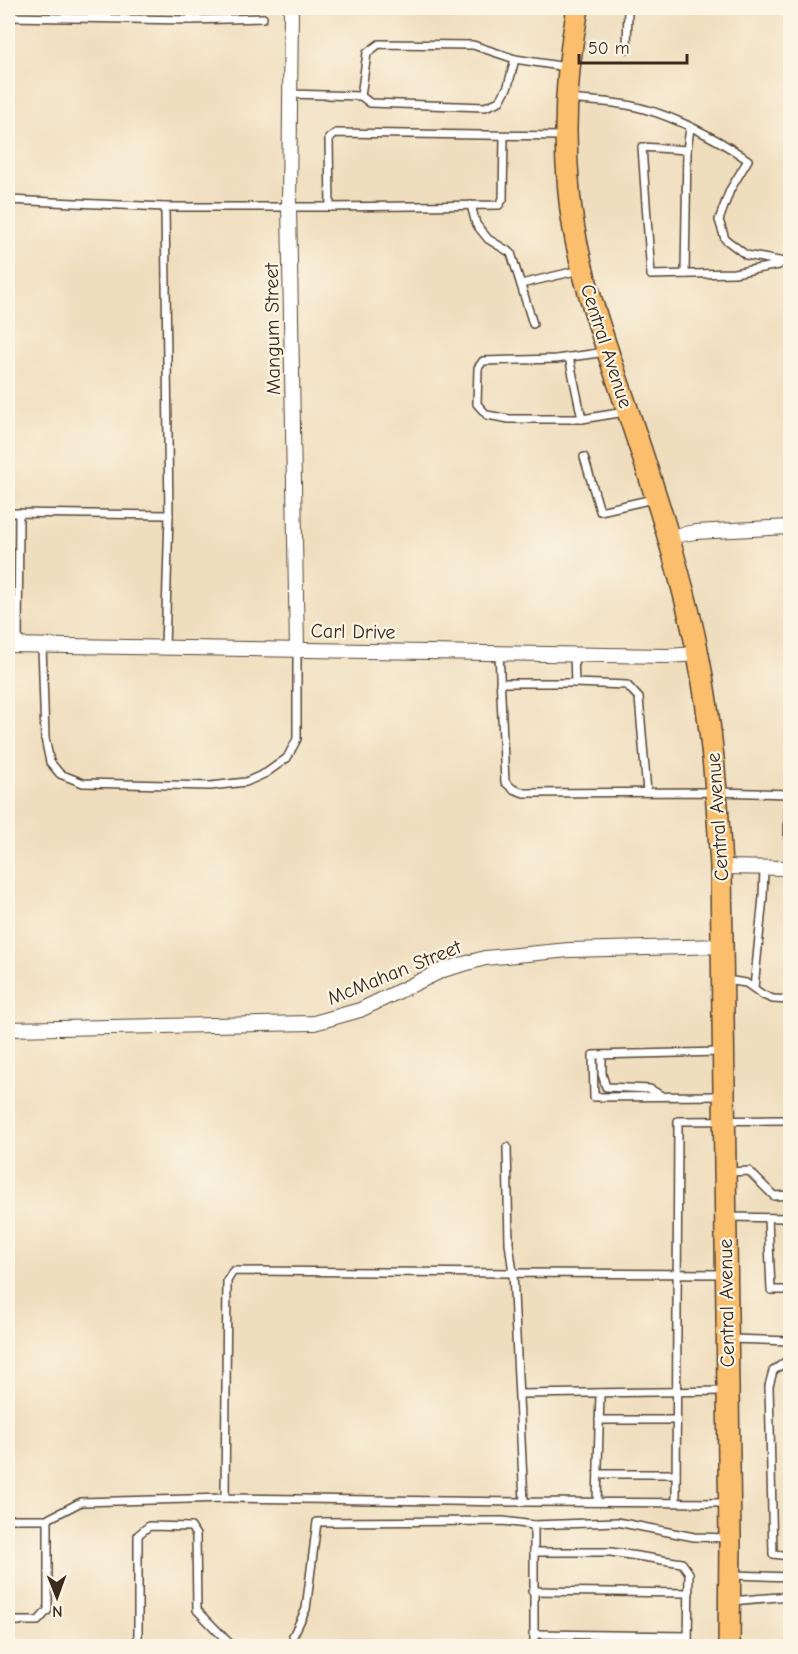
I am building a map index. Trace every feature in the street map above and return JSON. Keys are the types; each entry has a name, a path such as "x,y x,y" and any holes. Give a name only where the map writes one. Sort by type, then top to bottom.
{"main road":[{"name":"Central Avenue","path":"578,8 568,68 566,136 569,194 591,302 668,537 698,654 710,724 721,867 723,946 730,1538 729,1647"}],"street":[{"name":"Mangum Street","path":"291,8 289,206 297,650"},
{"path":"668,537 695,532 790,527"},
{"name":"Carl Drive","path":"13,645 667,656 698,654"},
{"path":"721,867 790,868"},
{"name":"McMahan Street","path":"8,1029 314,1023 360,1010 443,969 485,958 569,950 723,946"}],"lane":[{"path":"191,8 191,20"},
{"path":"627,49 628,8"},
{"path":"8,17 191,20 263,18"},
{"path":"361,96 367,53 379,44 473,45 515,59 568,68"},
{"path":"290,94 361,96 370,103 485,107 501,101 508,86 515,59"},
{"path":"567,99 622,104 668,117 727,145 748,160 730,190 719,220 725,239 746,255 788,263"},
{"path":"686,274 687,150 690,128"},
{"path":"330,207 329,138 336,133 566,136"},
{"path":"8,200 165,207 499,205 503,199 504,136"},
{"path":"687,150 642,147 651,275 734,273 788,263"},
{"path":"471,205 476,224 488,238 511,253 533,324"},
{"path":"165,207 169,515 165,647"},
{"path":"521,284 583,269"},
{"path":"608,352 569,357 483,361 478,368 477,404 487,415 509,419 582,419 627,411"},
{"path":"569,357 582,419"},
{"path":"584,457 600,511 655,498"},
{"path":"8,513 169,515"},
{"path":"13,645 19,513"},
{"path":"42,645 45,738 50,762 60,774 83,783 210,786 246,782 266,773 287,758 297,739 297,650"},
{"path":"499,653 505,782 513,789 524,793 790,794 788,838 790,838"},
{"path":"574,654 575,683"},
{"path":"500,683 627,685 639,698 647,792"},
{"path":"754,988 764,867"},
{"path":"723,980 746,983 773,999 790,1000"},
{"path":"724,1052 593,1055 594,1097 724,1096"},
{"path":"602,1055 602,1074 606,1087 650,1089 662,1096"},
{"path":"676,1502 678,1121 790,1120"},
{"path":"507,1147 509,1243 513,1273 524,1502"},
{"path":"725,1172 749,1172 774,1196 790,1195"},
{"path":"726,1217 790,1218"},
{"path":"768,1218 771,1290 790,1290"},
{"path":"225,1498 227,1281 233,1271 726,1274"},
{"path":"727,1339 790,1341 789,1359 773,1371 769,1386 774,1554 790,1556"},
{"path":"520,1394 727,1390"},
{"path":"597,1502 600,1393"},
{"path":"599,1420 676,1420"},
{"path":"598,1474 676,1474"},
{"path":"8,1519 48,1519 81,1502 225,1498 729,1503"},
{"path":"8,1621 38,1621 48,1610 48,1519"},
{"path":"293,1636 306,1609 317,1522 503,1521 534,1525 617,1522 694,1537 730,1538"},
{"path":"534,1525 532,1591 534,1647"},
{"path":"138,1647 138,1535 149,1526 191,1527 196,1535 196,1610 232,1647"},
{"path":"534,1552 611,1552 682,1563 689,1573 688,1647"},
{"path":"729,1575 790,1577"},
{"path":"532,1591 689,1593"},
{"path":"729,1601 790,1596"},
{"path":"533,1634 688,1636"}]}
